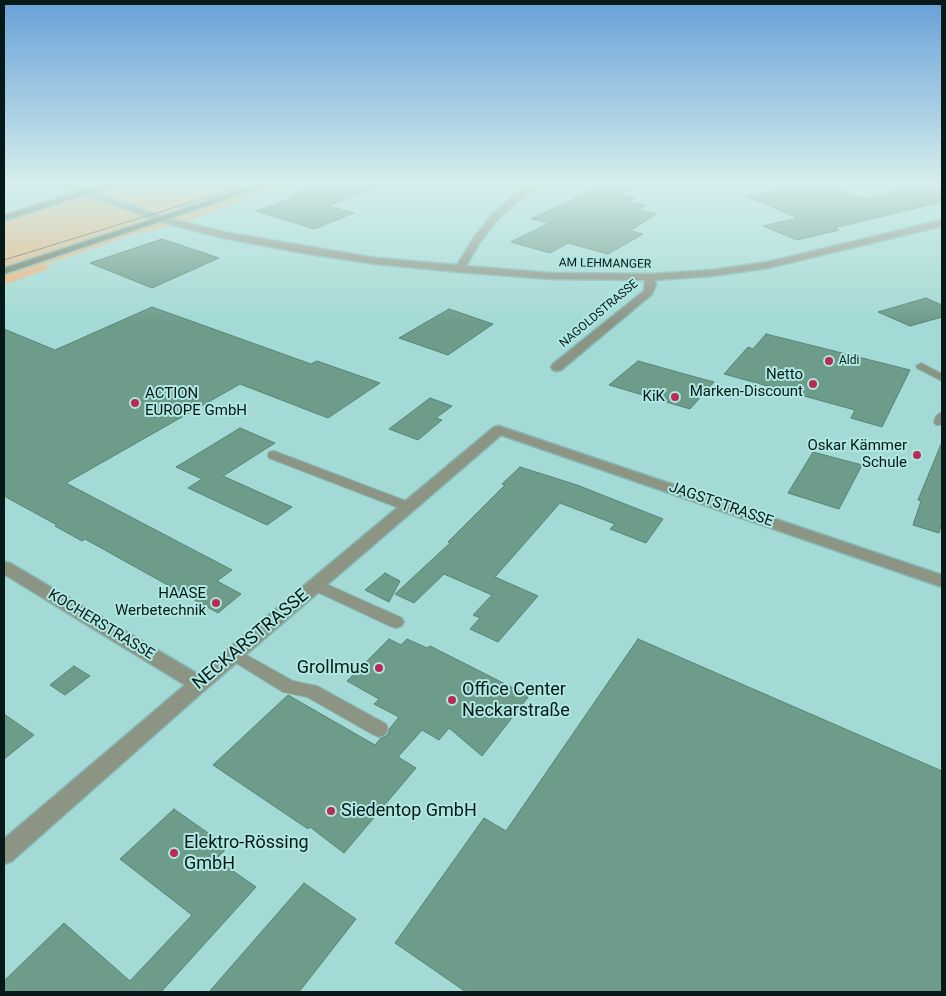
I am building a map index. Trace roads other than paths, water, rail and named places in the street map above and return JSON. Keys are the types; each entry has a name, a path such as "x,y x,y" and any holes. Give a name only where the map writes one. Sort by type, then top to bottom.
{"main road":[{"path":"4,271 134,228"}],"street":[{"name":"AM LEHMANGER","path":"197,228 214,234 359,258 459,269 551,276 650,277 712,273 768,265 919,228"},
{"path":"459,269 486,228"},
{"name":"NAGOLDSTRASSE","path":"557,367 648,292 651,285 650,277"},
{"name":"NECKARSTRASSE","path":"4,853 234,654 499,430"},
{"name":"JAGSTSTRASSE","path":"499,430 942,581"},
{"name":"KOCHERSTRASSE","path":"4,567 199,684"}],"lane":[{"path":"921,366 942,378"},
{"path":"274,454 409,507"},
{"path":"317,585 396,622"},
{"path":"234,654 289,687 311,691 379,729"}],"tram line":[{"path":"4,260 106,228"}],"place":[{"name":"Aldi","path":"829,361"},
{"name":"Netto Marken-Discount","path":"813,384"},
{"name":"KiK","path":"675,397"},
{"name":"ACTION EUROPE GmbH","path":"135,403"},
{"name":"Oskar Kämmer Schule","path":"917,455"},
{"name":"HAASE Werbetechnik","path":"216,603"},
{"name":"Grollmus","path":"379,668"},
{"name":"Office Center Neckarstraße","path":"452,700"},
{"name":"Siedentop GmbH","path":"331,811"},
{"name":"Elektro-Rössing GmbH","path":"174,853"}]}
